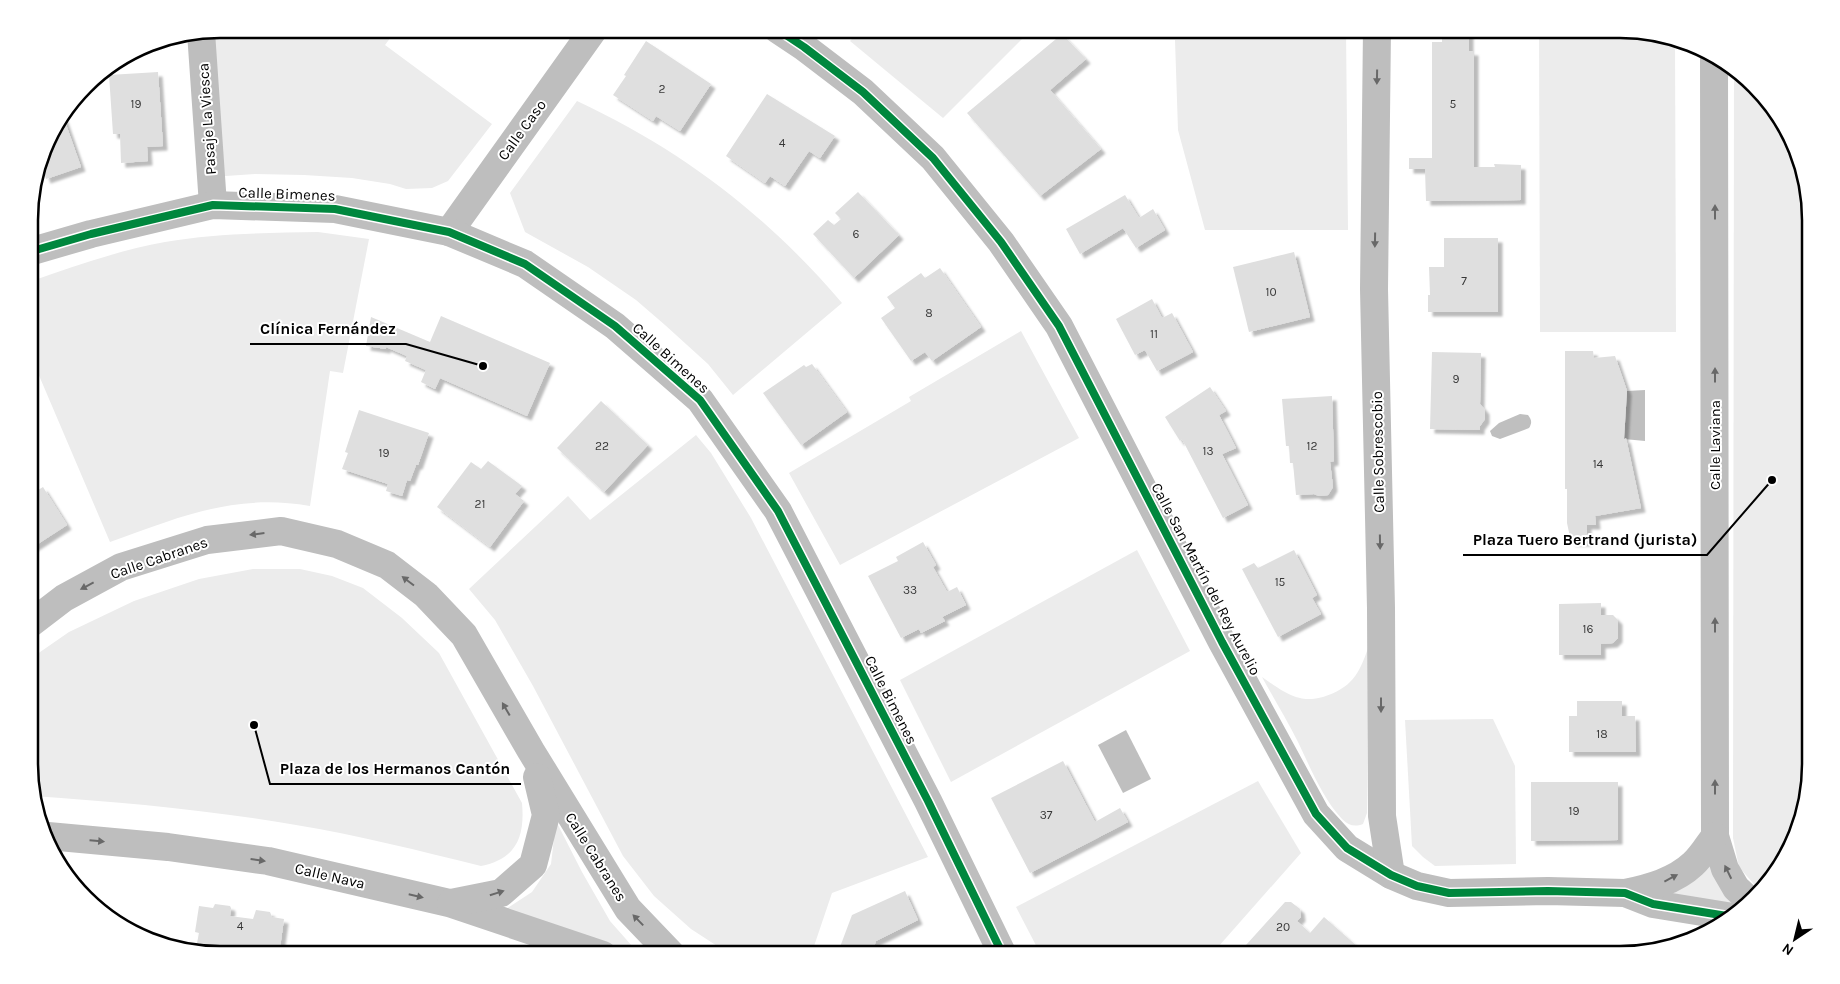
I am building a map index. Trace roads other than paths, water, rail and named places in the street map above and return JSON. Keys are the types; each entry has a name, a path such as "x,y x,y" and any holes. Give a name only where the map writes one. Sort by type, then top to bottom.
{"street":[{"name":"Calle Caso","path":"449,232 589,38"},
{"name":"Calle San Martín del Rey Aurelio","path":"796,38 862,92 933,158 1001,242 1059,326 1222,642 1316,814 1347,848 1391,875 1417,886 1448,893 1626,892 1653,904 1723,915"},
{"name":"Calle Sobrescobio","path":"1377,38 1374,289 1381,598 1382,816 1391,875"},
{"name":"Pasaje La Viesca","path":"201,39 213,205"},
{"name":"Calle Laviana","path":"1714,63 1715,836 1725,869 1736,888 1745,897"},
{"name":"Calle Bimenes","path":"38,249 91,234 213,205 335,209 449,232 525,264 616,326 700,400 778,511 928,801 999,946"},
{"name":"Calle Cabranes","path":"38,618 64,598 121,567 207,540 281,531 336,544 387,565 426,595 464,635 531,751 628,909 663,946"},
{"name":"Calle Cabranes","path":"449,903 502,893 532,865 546,815 531,751"},
{"name":"Calle Nava","path":"52,836 168,847 268,862 449,903 576,946"},
{"path":"1626,892 1653,887 1676,876 1693,864 1715,836"}],"place":[{"name":"Clínica Fernández","path":"483,366"},
{"name":"Plaza Tuero Bertrand (jurista)","path":"1772,480"},
{"name":"Plaza de los Hermanos Cantón","path":"254,725"}]}
